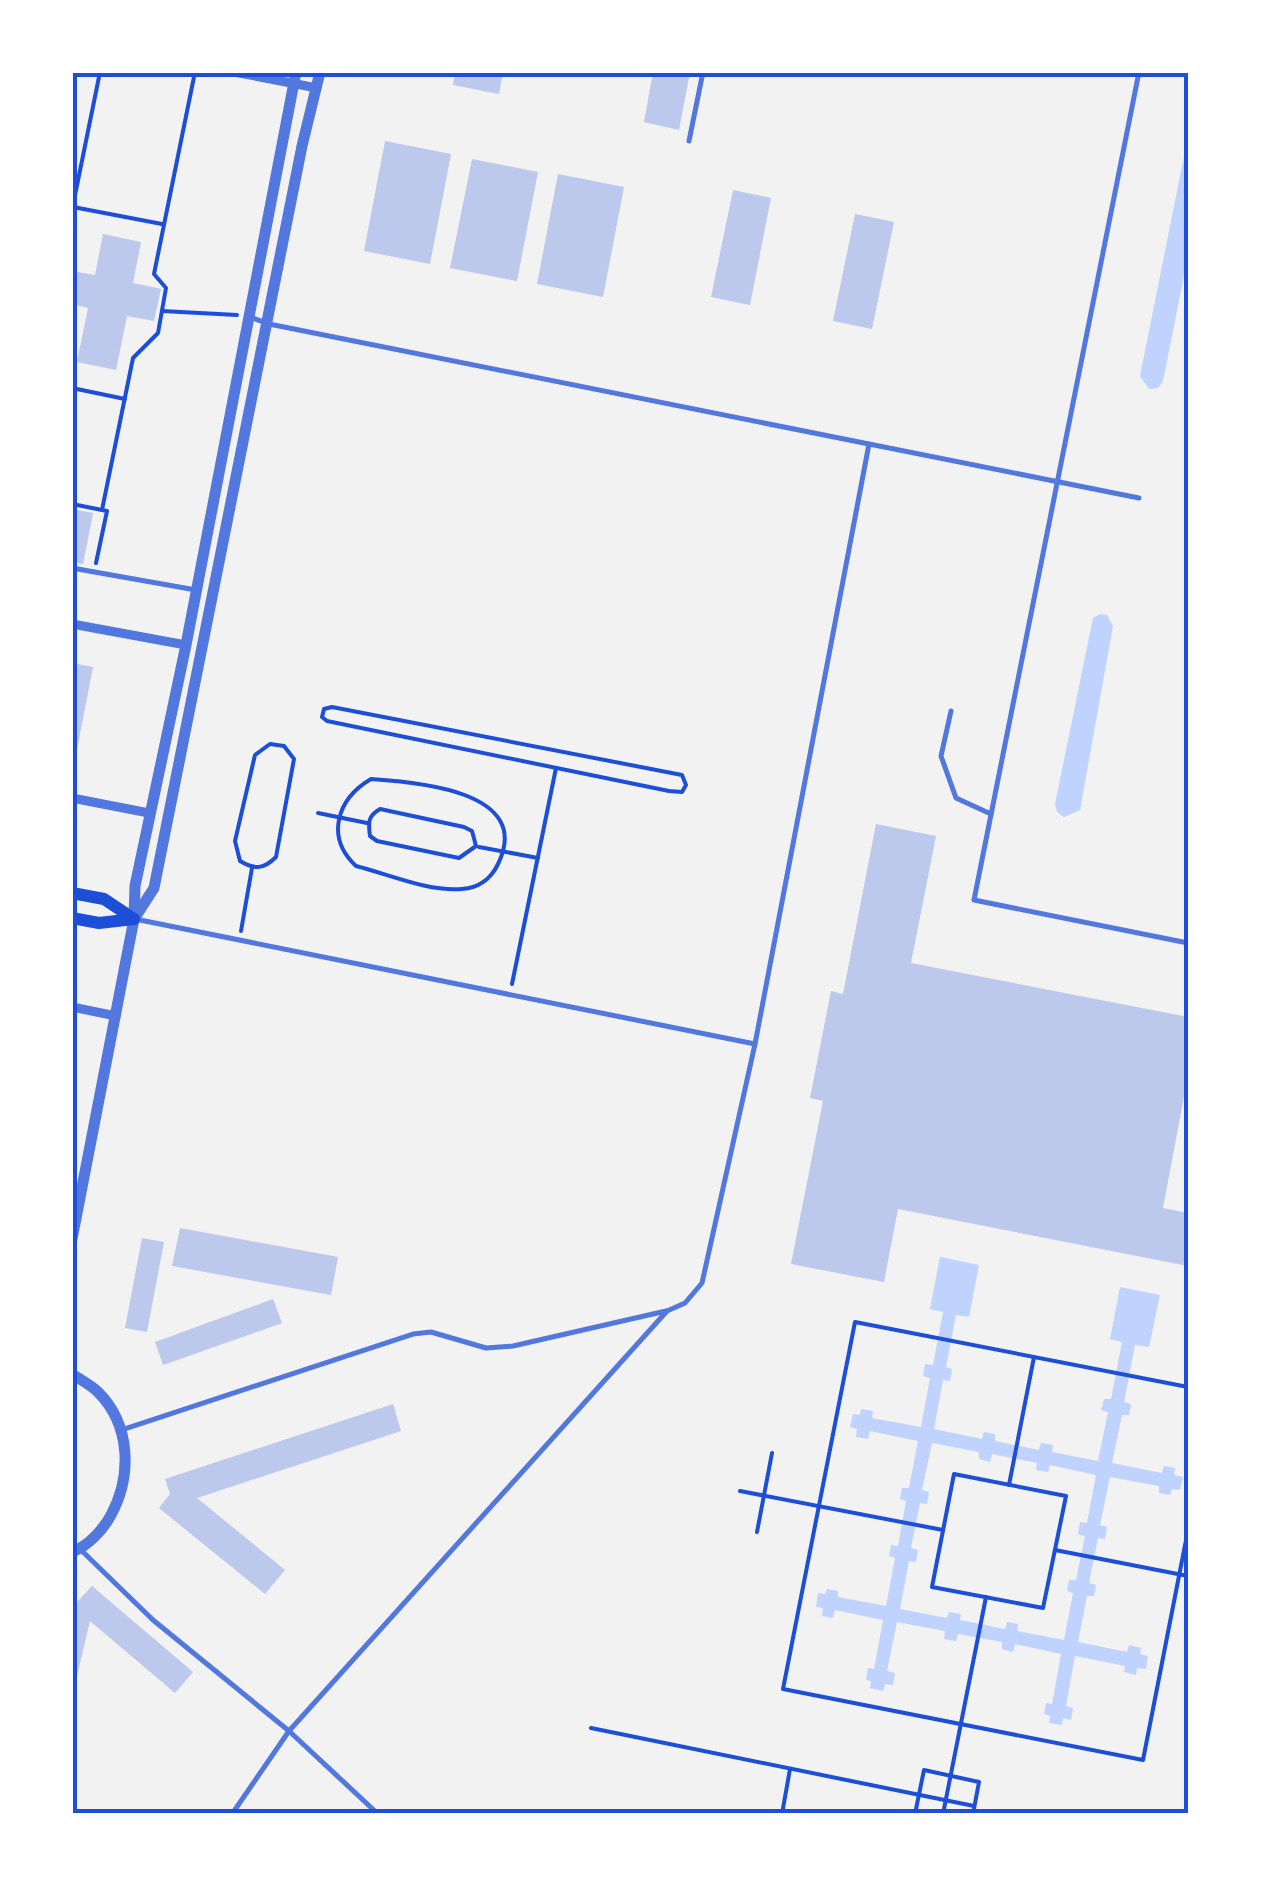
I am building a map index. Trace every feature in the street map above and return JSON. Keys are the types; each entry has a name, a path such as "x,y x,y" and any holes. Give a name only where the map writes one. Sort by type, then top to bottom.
{"main road":[{"path":"72,893 104,899 134,918"},
{"path":"72,918 99,924 134,918"}],"street":[{"path":"234,72 294,78 317,88"},
{"path":"134,918 154,888 320,72"},
{"path":"72,1238 78,1189 134,918 135,886 149,812 186,645 294,78"},
{"path":"199,574 218,578"},
{"path":"72,624 186,645"},
{"path":"72,798 149,812"},
{"path":"72,1007 116,1016"},
{"path":"72,1374 99,1393 122,1430 126,1464 121,1497 105,1526 76,1550"}],"lane":[{"path":"690,140 703,72"},
{"path":"1139,72 974,900 1188,942"},
{"path":"248,316 270,324 1138,498"},
{"path":"122,1430 413,1334 431,1332 486,1348 513,1346 667,1311 685,1302 702,1283 755,1044 869,444"},
{"path":"72,568 196,590"},
{"path":"951,711 941,756 956,798 991,814"},
{"path":"134,918 755,1044"},
{"path":"232,1814 290,1730 667,1311"},
{"path":"76,1550 153,1620 290,1730 378,1814"}],"path":[{"path":"100,72 73,209 164,224"},
{"path":"102,510 133,358 158,334 166,288 154,274 194,72"},
{"path":"162,311 248,316"},
{"path":"72,388 124,399"},
{"path":"72,504 107,511 94,572"},
{"path":"332,706 682,775 686,785 682,792 668,791 556,767 328,720 322,717 324,709 332,706"},
{"path":"265,745 284,746 294,759 276,858 267,866 252,868 240,860 236,841 255,755 265,745"},
{"path":"510,994 556,767"},
{"path":"370,779 467,795 492,808 504,826 504,851 496,870 483,883 465,889 446,889 356,866 347,858 340,840 338,817 342,804 370,779"},
{"path":"476,846 472,832 464,826 380,809 368,823 370,836 377,841 458,858 476,846 538,858"},
{"path":"318,813 368,823"},
{"path":"240,941 252,868"},
{"path":"1188,1388 855,1322 783,1689 1144,1760 1188,1530"},
{"path":"1009,1485 1034,1357"},
{"path":"757,1532 772,1453"},
{"path":"954,1474 1009,1485 1066,1496 1044,1608 932,1586 954,1474"},
{"path":"740,1491 943,1530"},
{"path":"1055,1550 1188,1576"},
{"path":"943,1814 986,1597"},
{"path":"591,1728 974,1806"},
{"path":"782,1814 790,1769"},
{"path":"915,1814 924,1770 980,1782 973,1814"}],"water":[{"path":"1188,136 1188,255 1163,381 1158,388 1149,389 1140,376"},
{"path":"1107,615 1113,626 1080,810 1064,817 1055,804 1093,618"},
{"path":"940,1257 979,1265 969,1317 956,1315 946,1367 952,1369 950,1381 943,1380 934,1429 982,1439 984,1432 995,1434 995,1441 1039,1450 1041,1443 1053,1445 1052,1452 1098,1461 1108,1412 1101,1410 1104,1399 1111,1399 1122,1342 1110,1339 1120,1287 1160,1295 1149,1347 1135,1345 1124,1402 1131,1404 1129,1415 1122,1415 1112,1463 1162,1473 1164,1466 1175,1468 1174,1475 1183,1477 1180,1490 1172,1489 1170,1495 1159,1493 1159,1486 1110,1477 1100,1525 1107,1527 1105,1539 1098,1538 1089,1583 1096,1585 1094,1596 1087,1596 1078,1642 1127,1652 1129,1645 1141,1648 1140,1654 1148,1656 1146,1669 1137,1668 1136,1675 1124,1672 1125,1666 1075,1656 1066,1706 1073,1708 1071,1720 1063,1718 1062,1725 1049,1723 1050,1716 1044,1714 1046,1703 1052,1704 1061,1654 1015,1644 1013,1652 1002,1649 1002,1642 958,1634 956,1641 944,1639 945,1631 897,1622 887,1671 895,1673 893,1685 885,1684 883,1691 870,1688 871,1681 866,1680 868,1668 874,1669 883,1620 835,1610 833,1618 822,1616 823,1608 816,1607 818,1593 825,1594 827,1589 838,1591 838,1597 886,1606 895,1558 889,1556 891,1545 898,1546 906,1501 900,1499 902,1488 909,1488 918,1441 870,1431 868,1439 856,1437 857,1429 850,1427 853,1414 860,1415 861,1409 873,1411 872,1418 921,1427 930,1378 923,1376 925,1364 933,1365 943,1312 930,1309","holes":["932,1443 979,1452 979,1459 990,1462 992,1454 1037,1463 1036,1470 1048,1472 1050,1465 1096,1475 1087,1523 1080,1522 1078,1534 1085,1536 1076,1580 1069,1580 1067,1591 1073,1593 1064,1640 1017,1631 1018,1624 1007,1622 1005,1629 960,1620 961,1614 949,1612 947,1618 900,1609 909,1561 916,1562 918,1550 911,1548 920,1503 927,1504 929,1492 922,1490"]}],"building":[{"path":"455,72 503,72 499,94 453,85"},
{"path":"653,72 690,72 679,130 644,122"},
{"path":"385,141 451,154 430,264 364,251"},
{"path":"472,159 538,172 517,281 450,268"},
{"path":"558,174 624,187 603,297 537,284"},
{"path":"733,190 771,198 750,305 711,297"},
{"path":"855,214 894,222 872,329 833,321"},
{"path":"103,234 141,242 133,283 161,289 154,321 127,316 116,370 77,362 88,308 72,304 72,271 95,275"},
{"path":"72,509 93,513 83,564 72,562"},
{"path":"72,663 93,667 74,765 72,765"},
{"path":"876,824 936,836 911,963 1188,1017 1188,1075 1163,1208 1188,1213 1188,1266 898,1209 884,1282 791,1264 823,1101 810,1098 831,991 843,994"},
{"path":"180,1228 338,1257 331,1295 172,1266"},
{"path":"142,1238 164,1242 147,1332 125,1328"},
{"path":"273,1299 282,1323 163,1365 155,1342"},
{"path":"393,1404 401,1431 197,1498 285,1570 265,1594 159,1508 170,1494 165,1479"},
{"path":"92,1586 193,1672 175,1693 90,1621 72,1697 72,1600 77,1602"}]}
